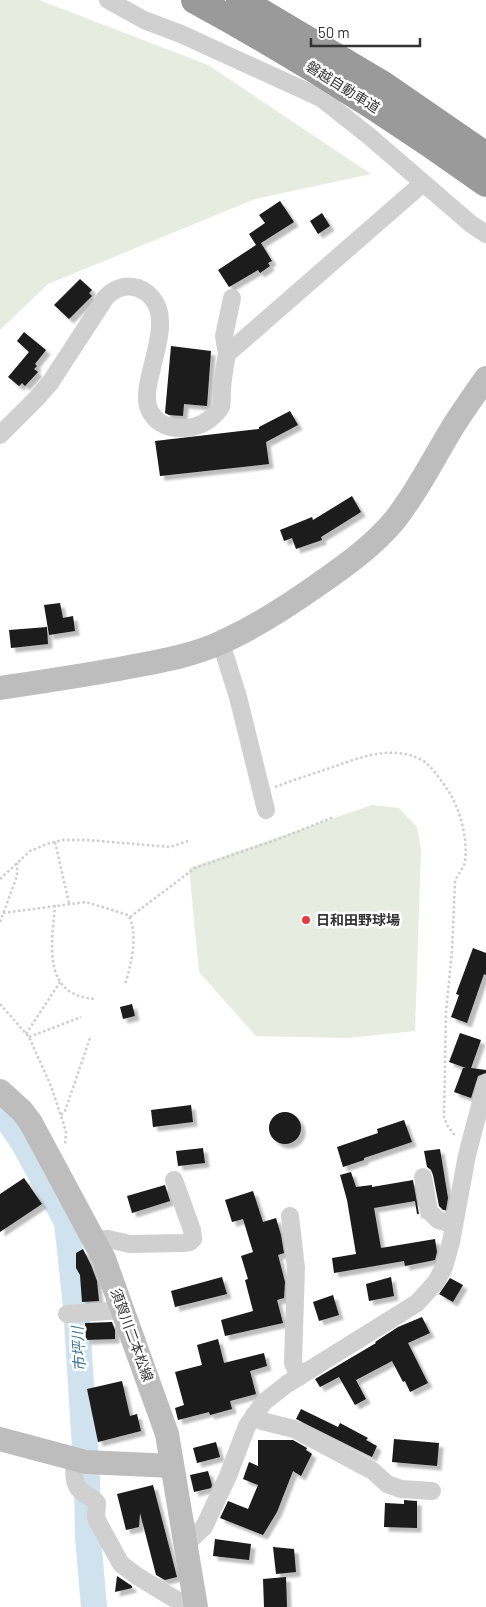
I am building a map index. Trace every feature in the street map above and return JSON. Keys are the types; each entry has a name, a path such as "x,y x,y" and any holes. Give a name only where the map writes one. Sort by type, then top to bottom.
{"highway":[{"name":"磐越自動車道","path":"195,0 257,33 332,79 486,183"},
{"name":"磐越自動車道","path":"240,0 384,85 486,156"}],"street":[{"path":"108,0 144,20 181,34 321,98 370,136 471,224 486,234"},
{"path":"227,354 423,182"},
{"path":"0,435 50,383 110,292 121,288 133,287 141,289 154,300 160,315 156,352 147,392 148,408 159,422 172,428 188,428 200,425 216,414 221,408 227,354 224,336 232,298"},
{"path":"0,688 164,661 221,643 302,597 371,544 392,523 411,499 454,424 486,378"},
{"path":"221,643 238,697 266,810"},
{"path":"186,1544 204,1527 241,1440 254,1415 272,1395 425,1296 436,1282 444,1267 469,1147 486,1083"},
{"name":"須賀川二本松線","path":"0,1091 31,1123 104,1259 167,1434 196,1607"},
{"path":"423,1177 429,1211 438,1220 454,1226"},
{"path":"94,1240 108,1239 130,1244 190,1242 193,1239 192,1230 174,1180"},
{"path":"290,1216 296,1268 293,1363 298,1377"},
{"path":"67,1314 122,1310"},
{"path":"254,1415 262,1421 294,1429 373,1471 387,1484 400,1489 432,1491"},
{"path":"0,1439 86,1462 172,1466"},
{"path":"76,1459 74,1475 77,1486 82,1492 92,1496 97,1503 96,1517 122,1564 188,1607"}],"path":[{"path":"261,792 372,754 392,752 412,756 424,761 452,796 460,818 466,850 463,866 455,882 452,951 446,1012 444,1117 454,1135 469,1147"},
{"path":"130,917 195,868 334,818"},
{"path":"0,879 30,851 55,842 87,840 170,847 188,841"},
{"path":"55,842 69,903"},
{"path":"0,922 16,876 17,863"},
{"path":"3,913 86,902 130,917"},
{"path":"55,905 52,944 54,971 60,982 73,994 96,999"},
{"path":"125,984 133,950 130,917"},
{"path":"26,1034 60,982"},
{"path":"0,1004 29,1037 51,1086 66,1132 64,1148"},
{"path":"29,1037 81,1017"},
{"path":"61,1115 65,1111 90,1038"}],"shaded area":[{"path":"0,0 39,0 208,65 371,174 255,199 48,284 0,330"},
{"name":"日和田野球場","path":"372,805 399,808 417,827 421,850 415,1031 347,1038 256,1036 199,972 189,868"}],"building":[{"path":"280,201 294,222 261,243 272,261 268,263 270,266 260,273 258,270 229,287 218,270 256,245 249,234 265,223 259,215"},
{"path":"322,213 330,226 318,234 310,221"},
{"path":"80,279 92,290 89,293 92,296 69,319 54,305"},
{"path":"24,332 46,350 35,364 37,366 34,369 38,372 25,386 22,383 19,386 8,377 29,352 17,341"},
{"path":"171,346 211,351 207,406 184,404 183,416 165,413"},
{"path":"290,411 298,425 266,442 269,464 160,476 155,441 259,429 259,427"},
{"path":"352,496 361,512 321,537 322,540 296,549 292,538 284,541 280,530 312,517 313,520"},
{"path":"60,603 63,618 73,616 75,631 49,635 44,605"},
{"path":"47,627 48,644 11,648 9,630"},
{"path":"473,948 486,953 486,975 484,974 467,1023 451,1017 459,995 456,994"},
{"path":"132,1004 135,1016 123,1019 120,1007"},
{"path":"460,1033 481,1040 471,1068 486,1070 486,1073 478,1076 471,1098 454,1092 463,1068 466,1068 449,1062"},
{"path":"191,1105 193,1122 153,1127 151,1110"},
{"path":"285,1112 291,1113 296,1117 300,1122 300,1134 296,1139 291,1143 285,1144 279,1143 274,1139 270,1134 269,1128 270,1122 274,1117 279,1113"},
{"path":"404,1120 412,1142 343,1167 337,1147 378,1133 377,1129"},
{"path":"203,1148 205,1163 178,1166 176,1151"},
{"path":"440,1149 448,1198 446,1210 439,1206 433,1175 427,1167 424,1151"},
{"path":"351,1172 356,1187 372,1185 372,1187 413,1180 419,1214 417,1214 415,1201 374,1208 381,1248 435,1239 437,1252 435,1260 405,1266 404,1261 334,1273 332,1258 356,1254 347,1200 340,1175"},
{"path":"24,1178 42,1204 0,1232 0,1194"},
{"path":"165,1185 170,1201 132,1213 127,1196"},
{"path":"253,1191 263,1222 276,1218 281,1235 284,1253 278,1255 285,1282 284,1298 277,1300 283,1323 225,1336 221,1320 253,1311 245,1280 248,1279 241,1256 253,1252 243,1219 232,1222 225,1200"},
{"path":"83,1249 97,1281 99,1301 82,1302 80,1275 76,1268 76,1253"},
{"path":"222,1277 227,1294 175,1307 171,1291"},
{"path":"391,1277 394,1296 369,1301 366,1284"},
{"path":"450,1278 463,1285 453,1302 439,1294"},
{"path":"333,1295 339,1315 319,1321 313,1302"},
{"path":"422,1317 430,1333 408,1343 428,1383 410,1392 392,1361 356,1380 366,1399 355,1405 339,1377 320,1387 315,1379 376,1343 398,1327"},
{"path":"112,1322 115,1330 115,1339 86,1340 85,1323"},
{"path":"218,1339 224,1363 264,1353 267,1366 250,1371 256,1394 230,1401 232,1409 210,1415 209,1412 178,1420 175,1408 184,1405 175,1372 202,1365 197,1345"},
{"path":"122,1381 130,1416 137,1414 141,1431 98,1442 87,1389"},
{"path":"301,1409 338,1427 340,1423 368,1438 366,1440 377,1446 372,1457 296,1419"},
{"path":"394,1439 439,1443 437,1466 392,1462"},
{"path":"258,1440 293,1440 307,1448 306,1450 312,1454 301,1476 293,1471 277,1512 263,1535 220,1518 228,1501 248,1509 258,1485 243,1479 249,1462 258,1466"},
{"path":"216,1442 220,1457 197,1463 193,1448"},
{"path":"208,1471 212,1485 211,1488 194,1492 190,1475"},
{"path":"153,1485 177,1577 165,1580 156,1575 140,1513 139,1527 126,1530 117,1494"},
{"path":"404,1500 417,1501 417,1528 384,1527 385,1503 404,1504"},
{"path":"215,1539 251,1544 249,1560 213,1556"},
{"path":"273,1547 294,1549 296,1572 276,1574"},
{"path":"117,1576 132,1586 132,1588 115,1592"},
{"path":"286,1577 287,1607 264,1607 263,1579"}],"waterway":[{"name":"市坪川","path":"0,1111 23,1142 67,1222 76,1306 87,1479 88,1537 94,1607"}],"place":[{"name":"日和田野球場","path":"306,920"}]}
